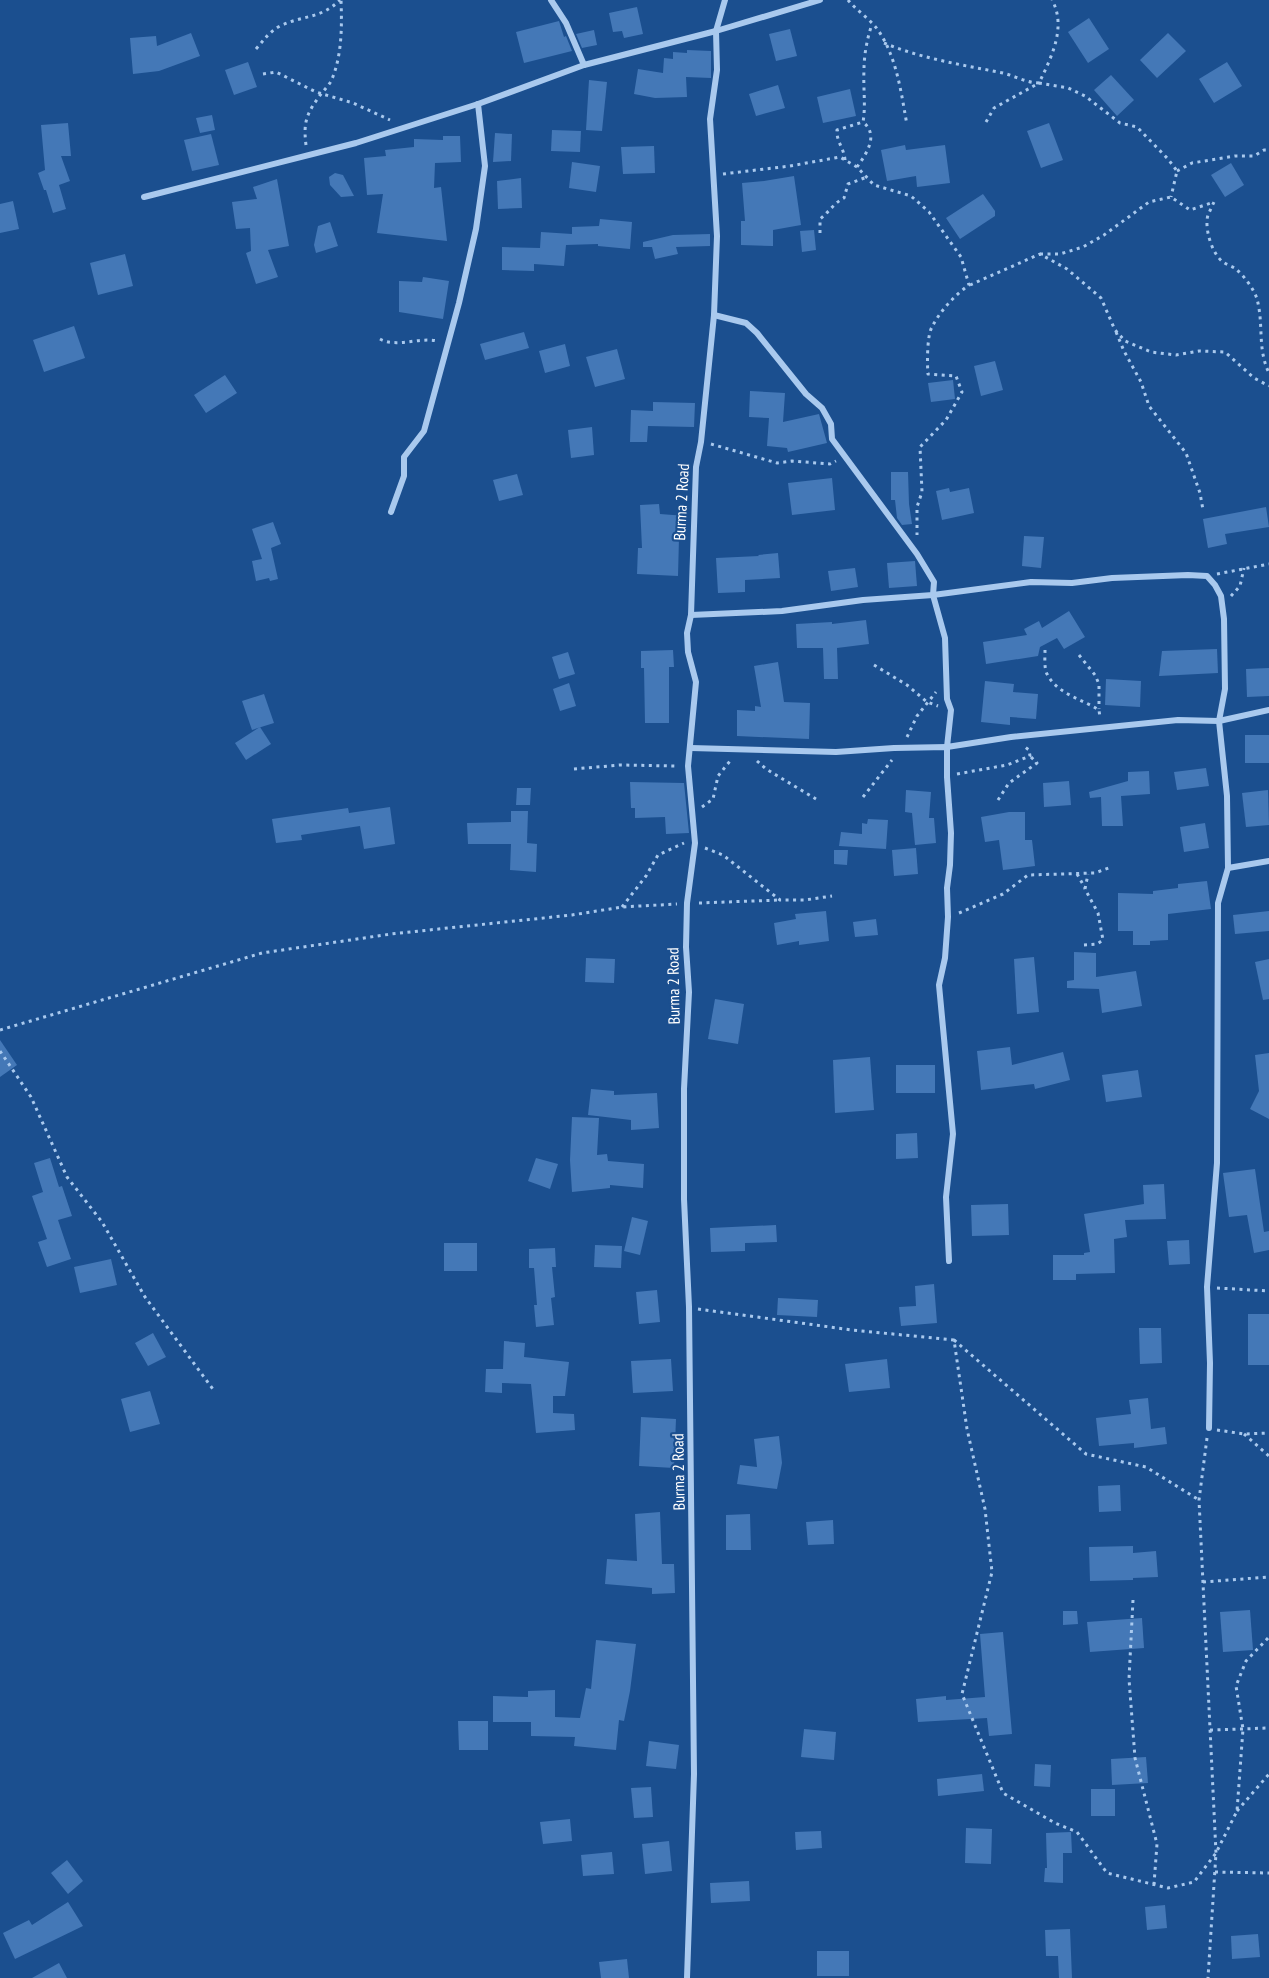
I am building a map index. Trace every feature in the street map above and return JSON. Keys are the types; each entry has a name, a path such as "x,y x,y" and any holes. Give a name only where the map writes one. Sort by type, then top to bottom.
{"street":[{"path":"551,0 566,23 584,65"},
{"name":"Burma 2 Road","path":"687,1978 694,1774 689,1307 684,1199 684,1089 689,992 686,946 687,903 695,843 688,766 696,682 688,652 687,633 691,615 696,467 701,442 714,315 717,236 710,119 717,70 716,31 725,0"},
{"path":"144,198 401,129 478,104 584,65 716,31 820,0"},
{"path":"391,512 404,476 404,457 424,431 476,229 485,166 478,104"},
{"path":"714,315 747,323 806,394 822,408 831,424 832,439 917,555 934,582 933,595 945,638 947,699 951,710 946,777 951,833 947,888 948,917 945,958 939,985 953,1134 946,1197 949,1261"},
{"path":"691,615 782,611 1031,582 1072,583 1112,578 1188,575 1207,576 1215,585 1221,596 1222,605 1225,689 1219,721 1227,796 1228,868 1218,903 1217,1163 1207,1287 1210,1363 1209,1428"},
{"path":"691,748 836,752 894,747 947,747 1011,737 1178,720 1219,721 1269,710"},
{"path":"1228,868 1269,861"}],"path":[{"path":"256,49 268,33 303,17 322,14 341,0"},
{"path":"307,156 304,120 331,81 337,62 341,32 341,0"},
{"path":"848,0 872,24 884,43 898,76 907,125"},
{"path":"986,122 994,108 1039,83 1057,39 1058,10 1052,0"},
{"path":"863,122 864,69 867,39 872,24"},
{"path":"884,43 958,66 1006,74 1033,83 1068,88 1085,96 1120,123 1137,127 1168,159 1177,171 1172,196"},
{"path":"263,74 276,72 322,93 386,117 401,129"},
{"path":"845,160 845,150 836,137 837,130 863,122"},
{"path":"857,167 868,150 872,137 863,122"},
{"path":"1177,171 1192,163 1235,156 1254,156 1264,150 1269,150"},
{"path":"714,175 790,166 840,157 857,167 874,185 911,196 929,212 961,257 969,285"},
{"path":"820,233 820,219 833,209 836,202 844,198 848,184 867,177"},
{"path":"917,555 917,507 922,492 920,447 946,420 962,392 956,376 928,374 930,329 957,294 969,285 1040,254 1060,254 1083,247 1104,235 1149,202 1172,196"},
{"path":"1172,196 1190,210 1214,202 1208,217 1208,234 1216,253 1223,262 1234,267 1246,279 1257,297 1262,359 1269,373"},
{"path":"1040,254 1067,269 1101,298 1124,351 1141,381 1149,406 1186,453 1200,493 1203,510"},
{"path":"1115,330 1125,341 1151,352 1176,355 1199,351 1225,352 1254,378 1269,386"},
{"path":"380,339 385,342 432,340 448,344"},
{"path":"701,442 777,463 792,461 830,464 843,455"},
{"path":"1207,576 1269,564"},
{"path":"1222,605 1240,586 1244,568"},
{"path":"1045,650 1046,673 1054,682 1070,696 1099,710"},
{"path":"1079,655 1095,675 1099,684 1102,728"},
{"path":"874,665 907,685 927,702 951,710"},
{"path":"998,800 1009,783 1037,763 1030,756 1029,750 1011,737"},
{"path":"693,815 713,799 718,776 727,763 737,754 748,749 766,769 816,799"},
{"path":"946,777 1007,765 1030,756"},
{"path":"574,769 620,765 688,766"},
{"path":"622,907 646,876 658,855 692,839 694,834"},
{"path":"695,843 723,855 780,900"},
{"path":"948,917 1003,894 1028,875 1095,873 1111,867"},
{"path":"1085,889 1088,873"},
{"path":"1077,874 1098,913 1103,940 1097,944 1084,945"},
{"path":"0,1030 262,953 391,934 572,915 622,907 805,900 832,896"},
{"path":"0,1051 31,1097 67,1177 102,1222 145,1297 215,1392"},
{"path":"1207,1287 1269,1291"},
{"path":"689,1307 852,1330 954,1340 1086,1454 1146,1467 1199,1500"},
{"path":"954,1340 967,1429 985,1509 992,1572 962,1694 1003,1793 1055,1823 1077,1832 1107,1873 1168,1888 1194,1882 1216,1853 1237,1810 1269,1774"},
{"path":"1208,1978 1216,1853 1199,1500 1209,1428 1244,1434 1269,1433"},
{"path":"1244,1434 1269,1456"},
{"path":"1203,1582 1269,1577"},
{"path":"1133,1600 1129,1679 1136,1758 1157,1844 1154,1884"},
{"path":"1237,1810 1244,1729 1236,1686 1246,1661 1269,1637"},
{"path":"1210,1730 1269,1728"},
{"path":"1215,1872 1269,1873"}],"building":[{"path":"637,7 643,34 624,38 622,31 613,32 609,13"},
{"path":"1089,18 1109,49 1088,63 1068,32"},
{"path":"559,21 572,51 524,63 516,32"},
{"path":"790,29 797,56 776,61 769,34"},
{"path":"594,30 597,45 582,48 576,34"},
{"path":"191,33 200,56 159,71 133,74 130,38 156,36 157,46"},
{"path":"1168,33 1186,51 1157,78 1140,60"},
{"path":"687,50 711,51 711,78 686,77 687,97 655,98 634,94 638,69 663,73 664,58 673,59 673,52 687,53"},
{"path":"248,62 257,87 234,95 225,70"},
{"path":"1227,62 1242,86 1214,103 1199,79"},
{"path":"1111,75 1134,100 1117,116 1094,90"},
{"path":"589,80 607,82 602,131 586,130"},
{"path":"778,85 785,108 756,116 749,94"},
{"path":"850,89 856,116 823,123 817,97"},
{"path":"212,115 215,130 200,133 196,118"},
{"path":"68,123 71,156 61,156 70,181 59,185 66,209 53,213 38,173 45,170 41,125"},
{"path":"1049,123 1063,160 1041,168 1027,131"},
{"path":"552,130 581,131 580,152 551,151"},
{"path":"495,133 512,134 511,161 493,162"},
{"path":"211,134 219,165 192,171 184,140"},
{"path":"443,136 460,136 461,162 435,163 434,188 441,187 447,241 377,233 383,194 367,195 364,158 386,156 385,150 414,147 414,139 443,140"},
{"path":"905,145 906,150 945,145 950,183 917,187 916,176 887,181 881,150"},
{"path":"654,146 655,173 623,174 621,147"},
{"path":"572,162 600,166 596,192 569,188"},
{"path":"1231,163 1244,185 1225,197 1211,175"},
{"path":"335,173 343,175 354,196 341,197 330,185 329,177"},
{"path":"794,176 801,225 773,230 773,246 741,245 741,221 745,221 742,183"},
{"path":"521,178 522,208 498,209 497,181"},
{"path":"277,179 289,246 268,250 278,277 256,284 246,253 251,251 250,228 236,229 232,202 257,199 253,187"},
{"path":"983,194 995,211 995,216 960,239 946,218"},
{"path":"13,201 19,229 0,233 0,204"},
{"path":"600,219 632,222 630,249 598,246 598,244 566,245 564,266 534,264 534,271 502,270 502,247 540,248 541,232 572,234 572,227 599,226"},
{"path":"330,222 338,246 316,253 314,245 318,226"},
{"path":"814,230 816,250 802,252 800,231"},
{"path":"710,234 710,246 676,247 678,254 655,259 652,247 643,247 643,242 673,235"},
{"path":"125,254 133,286 98,295 90,263"},
{"path":"423,277 449,281 443,319 399,312 399,281 422,282"},
{"path":"74,326 85,358 44,372 33,340"},
{"path":"524,332 529,348 485,360 480,344"},
{"path":"565,344 570,366 545,373 539,351"},
{"path":"617,349 625,379 595,387 586,357"},
{"path":"995,361 1003,390 981,396 974,366"},
{"path":"225,375 237,393 206,413 194,395"},
{"path":"953,380 955,399 931,402 928,383"},
{"path":"750,391 785,393 783,422 819,414 827,443 788,452 787,448 767,446 769,418 749,417"},
{"path":"653,402 695,403 694,427 648,426 647,442 630,442 631,410 653,411"},
{"path":"592,427 594,455 571,458 568,430"},
{"path":"891,472 908,472 912,524 902,525 897,518 895,500 891,500"},
{"path":"517,474 523,495 499,501 493,480"},
{"path":"832,478 835,510 792,515 788,483"},
{"path":"949,488 950,492 969,488 974,513 942,520 936,491"},
{"path":"659,504 660,514 686,516 684,539 679,538 678,576 637,574 638,548 642,548 640,505"},
{"path":"1266,507 1269,527 1225,534 1227,544 1208,548 1203,519"},
{"path":"273,522 281,544 271,548 278,579 270,581 269,578 256,581 252,561 262,559 252,529"},
{"path":"1024,536 1044,537 1041,568 1022,566"},
{"path":"778,553 780,578 745,580 745,592 718,593 716,558"},
{"path":"915,561 917,586 889,588 887,563"},
{"path":"855,568 858,587 831,591 828,571"},
{"path":"1069,611 1085,637 1064,649 1057,638 1040,647 1038,656 986,664 983,642 1027,635 1024,629 1039,621 1042,628"},
{"path":"866,620 869,644 837,648 838,679 824,679 823,648 797,648 796,624 832,622 832,624"},
{"path":"1217,649 1218,673 1159,676 1162,651"},
{"path":"673,650 674,667 669,667 669,723 645,723 644,668 641,668 641,651"},
{"path":"568,652 575,674 559,679 552,657"},
{"path":"778,662 784,702 810,703 809,739 737,736 737,710 755,711 755,706 761,707 754,666"},
{"path":"1269,668 1269,696 1247,697 1246,669"},
{"path":"1106,679 1141,681 1140,707 1105,705"},
{"path":"985,681 1014,684 1013,692 1038,694 1036,719 1010,717 1010,725 981,722"},
{"path":"569,683 576,706 560,711 553,689"},
{"path":"264,694 274,723 252,730 242,701"},
{"path":"260,727 271,744 246,760 235,743"},
{"path":"1245,735 1269,735 1269,763 1245,763"},
{"path":"1206,768 1209,786 1177,790 1174,772"},
{"path":"1149,771 1150,794 1121,796 1123,826 1102,826 1101,797 1090,798 1089,792 1128,781 1128,772"},
{"path":"1069,781 1071,805 1044,807 1043,783"},
{"path":"630,782 684,783 689,833 666,834 665,817 635,818 635,808 631,808"},
{"path":"517,788 531,788 530,805 516,805"},
{"path":"906,790 931,792 929,818 934,818 936,843 915,845 912,813 905,812"},
{"path":"1268,790 1269,825 1246,827 1242,793"},
{"path":"390,807 395,844 364,849 360,826 301,835 302,840 276,843 272,819 348,808 349,813"},
{"path":"511,811 528,811 527,843 537,844 536,872 510,870 511,844 468,844 467,823 511,822"},
{"path":"1009,812 1025,812 1025,840 1032,840 1035,866 1003,870 999,840 985,842 981,817"},
{"path":"868,819 888,820 886,849 839,846 841,832 862,834 862,823 867,824"},
{"path":"1205,823 1209,848 1184,852 1180,827"},
{"path":"916,848 918,874 894,876 892,850"},
{"path":"834,850 848,850 847,865 834,864"},
{"path":"1207,881 1211,909 1168,914 1168,940 1150,941 1150,945 1133,945 1133,931 1118,931 1118,893 1153,894 1153,891 1178,888 1178,884"},
{"path":"826,911 829,941 799,945 799,941 777,945 774,923 796,919 795,914"},
{"path":"1269,911 1269,931 1235,934 1233,915"},
{"path":"876,919 878,935 855,937 853,922"},
{"path":"1074,952 1096,953 1096,977 1136,971 1142,1006 1102,1013 1099,989 1067,988 1067,981 1074,980"},
{"path":"1034,957 1039,1012 1017,1014 1014,959"},
{"path":"586,958 615,959 614,983 585,982"},
{"path":"1269,959 1269,999 1263,1000 1255,962"},
{"path":"715,999 744,1004 738,1044 708,1039"},
{"path":"0,1040 17,1065 0,1077"},
{"path":"1010,1047 1012,1065 1063,1052 1070,1080 1035,1089 1034,1084 981,1090 977,1051"},
{"path":"1269,1053 1269,1119 1250,1109 1259,1091 1255,1055"},
{"path":"870,1057 874,1110 835,1113 833,1060"},
{"path":"896,1065 935,1065 935,1093 896,1093"},
{"path":"1138,1070 1142,1097 1106,1102 1102,1075"},
{"path":"591,1089 614,1091 614,1095 657,1093 659,1128 631,1130 631,1120 588,1115"},
{"path":"572,1117 599,1118 597,1155 607,1154 608,1161 644,1164 643,1188 610,1185 610,1188 572,1192 570,1160"},
{"path":"917,1133 918,1158 896,1159 896,1134"},
{"path":"50,1158 59,1187 62,1186 72,1216 58,1220 71,1259 47,1267 38,1242 47,1239 32,1196 43,1192 34,1163"},
{"path":"536,1158 558,1164 550,1189 528,1181"},
{"path":"1255,1169 1264,1232 1269,1231 1269,1250 1254,1253 1247,1215 1229,1217 1223,1173"},
{"path":"1164,1184 1166,1219 1125,1220 1127,1237 1114,1239 1115,1273 1076,1274 1076,1280 1053,1280 1053,1255 1084,1255 1090,1252 1084,1214 1144,1204 1143,1185"},
{"path":"1008,1204 1009,1235 972,1236 971,1205"},
{"path":"632,1217 648,1221 640,1255 624,1251"},
{"path":"776,1225 777,1242 745,1243 745,1251 711,1252 710,1228"},
{"path":"1189,1240 1190,1264 1169,1265 1167,1241"},
{"path":"444,1243 477,1243 477,1271 444,1271"},
{"path":"595,1245 622,1246 621,1268 594,1267"},
{"path":"555,1248 556,1267 552,1267 555,1297 551,1298 554,1325 536,1327 534,1268 529,1268 529,1249"},
{"path":"111,1259 117,1285 80,1293 74,1267"},
{"path":"934,1284 937,1323 901,1326 899,1307 916,1306 915,1286"},
{"path":"657,1290 660,1322 639,1324 636,1292"},
{"path":"778,1298 818,1300 817,1317 777,1315"},
{"path":"1248,1314 1269,1314 1269,1365 1248,1365"},
{"path":"1139,1328 1161,1328 1162,1363 1140,1364"},
{"path":"153,1333 166,1357 148,1366 135,1343"},
{"path":"504,1341 525,1343 524,1357 569,1362 565,1396 553,1396 553,1413 574,1414 575,1430 536,1433 531,1384 502,1383 502,1393 485,1392 486,1369 503,1369"},
{"path":"671,1359 673,1391 633,1393 631,1361"},
{"path":"887,1359 890,1388 849,1392 845,1364"},
{"path":"150,1391 160,1424 130,1432 121,1399"},
{"path":"1148,1398 1151,1429 1165,1427 1167,1444 1134,1448 1134,1443 1099,1446 1096,1418 1131,1414 1129,1400"},
{"path":"641,1417 676,1419 674,1468 639,1466"},
{"path":"779,1436 782,1463 777,1489 737,1484 740,1465 757,1467 754,1439"},
{"path":"1120,1485 1121,1511 1099,1512 1098,1486"},
{"path":"660,1512 662,1564 674,1564 675,1593 652,1594 652,1588 605,1584 607,1559 637,1561 635,1514"},
{"path":"750,1514 751,1550 726,1550 726,1515"},
{"path":"833,1520 834,1544 808,1545 806,1522"},
{"path":"1133,1546 1133,1553 1156,1551 1158,1577 1090,1581 1089,1547"},
{"path":"1250,1610 1253,1650 1223,1652 1220,1612"},
{"path":"1063,1611 1077,1611 1078,1624 1063,1625"},
{"path":"1142,1618 1144,1648 1090,1652 1087,1622"},
{"path":"1003,1632 1012,1734 989,1736 987,1718 918,1722 916,1699 946,1696 946,1700 985,1697 980,1634"},
{"path":"596,1640 636,1644 630,1691 624,1721 619,1720 616,1750 574,1746 575,1737 531,1736 531,1722 493,1722 493,1696 528,1697 528,1691 555,1690 555,1717 580,1718 586,1688 591,1689"},
{"path":"458,1721 488,1721 488,1750 459,1750"},
{"path":"804,1729 836,1732 834,1760 801,1757"},
{"path":"649,1741 679,1745 676,1769 646,1766"},
{"path":"1146,1757 1148,1783 1112,1785 1111,1759"},
{"path":"1035,1764 1051,1765 1050,1787 1034,1786"},
{"path":"982,1774 984,1791 938,1796 937,1779"},
{"path":"651,1787 653,1817 634,1818 631,1788"},
{"path":"1091,1789 1115,1789 1115,1816 1091,1816"},
{"path":"570,1819 572,1841 543,1844 540,1822"},
{"path":"966,1828 992,1829 991,1864 965,1863"},
{"path":"821,1831 822,1848 796,1850 795,1832"},
{"path":"1071,1832 1072,1853 1063,1853 1063,1883 1044,1882 1045,1868 1047,1868 1046,1833"},
{"path":"669,1841 672,1871 645,1874 642,1844"},
{"path":"612,1852 614,1874 583,1876 581,1855"},
{"path":"67,1860 83,1881 68,1894 51,1873"},
{"path":"749,1881 750,1901 711,1903 710,1883"},
{"path":"68,1902 83,1926 15,1959 3,1933 29,1920 32,1925"},
{"path":"1165,1905 1167,1928 1147,1930 1145,1907"},
{"path":"1070,1929 1072,1978 1059,1978 1058,1956 1046,1956 1045,1930"},
{"path":"1258,1934 1260,1957 1232,1959 1231,1936"},
{"path":"817,1951 849,1951 849,1976 817,1976"},
{"path":"627,1959 629,1978 601,1978 599,1962"},
{"path":"59,1963 67,1978 32,1978"}]}
